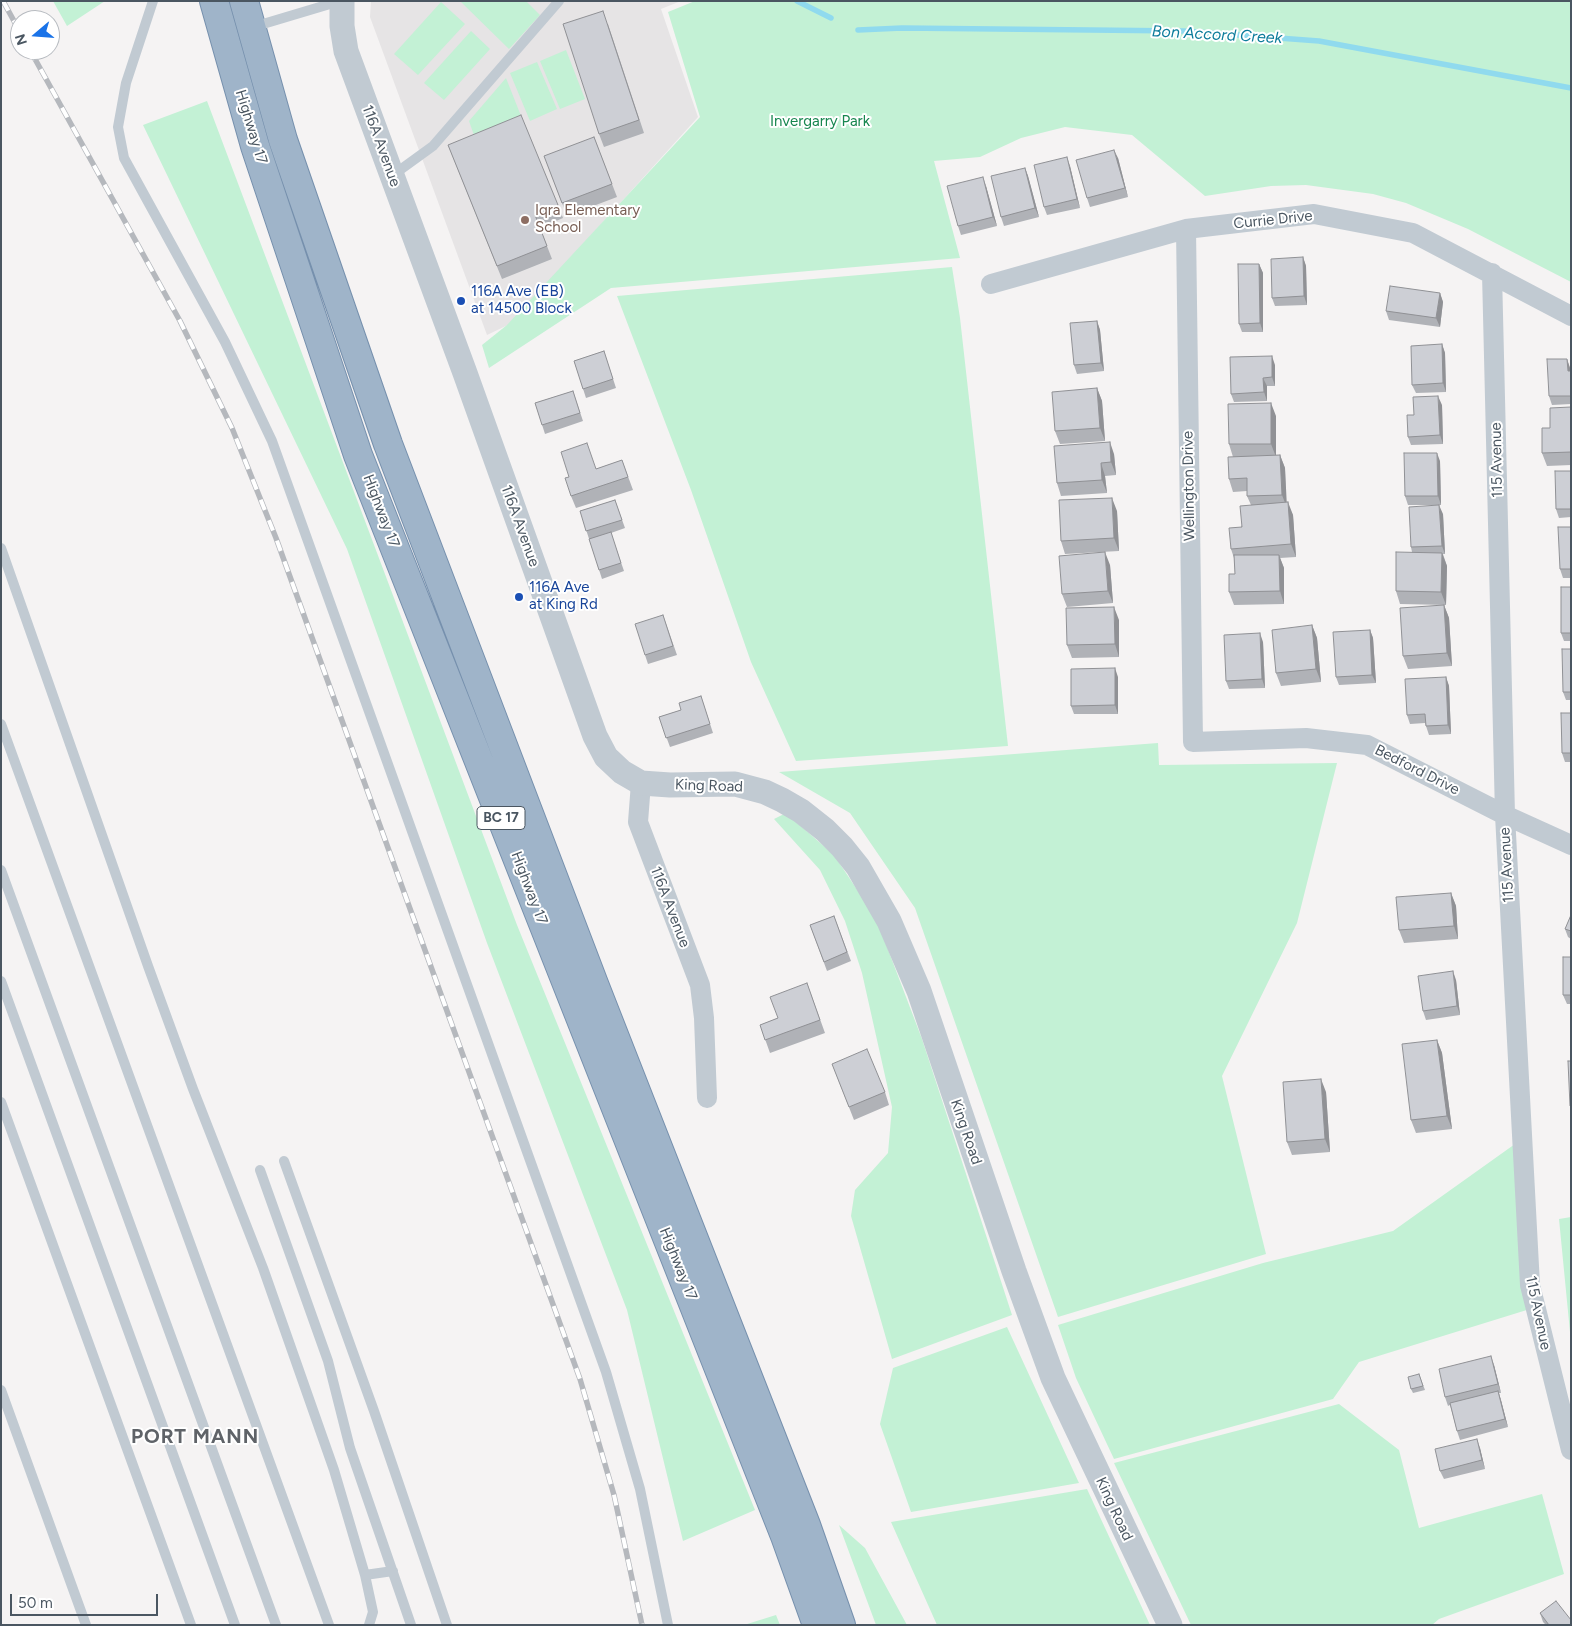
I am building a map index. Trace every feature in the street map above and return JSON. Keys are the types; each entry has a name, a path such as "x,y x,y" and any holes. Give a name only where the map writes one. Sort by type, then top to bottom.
{"highway":[{"name":"Highway 17","path":"214,1 256,146 358,454 785,1536 817,1625"},
{"name":"Highway 17","path":"244,1 284,140 388,444 591,974 802,1516 841,1625"}],"street":[{"name":"116A Avenue","path":"341,1 346,51 465,373 595,736 606,757 622,772 641,783 638,822 700,985 704,1018 707,1098"},
{"name":"Currie Drive","path":"991,284 1186,229 1314,214 1413,233 1571,316"},
{"name":"Wellington Drive","path":"1186,229 1193,742"},
{"name":"115 Avenue","path":"1492,273 1505,815 1530,1285 1571,1450"},
{"name":"Bedford Drive","path":"1193,742 1306,738 1367,745 1505,815 1571,845"},
{"name":"King Road","path":"641,783 670,785 735,784 766,792 801,811 825,830 842,847 872,888 905,956 919,991 1014,1271 1053,1378 1170,1625"}],"lane":[{"path":"153,1 126,83 118,127 124,158 225,342 272,441 606,1372 644,1506 668,1625"},
{"path":"252,27 341,1"},
{"path":"392,176 433,146 559,1"},
{"path":"1,548 193,1089 263,1268 334,1470 365,1575 373,1612 369,1625"},
{"path":"1,724 329,1625"},
{"path":"1,870 276,1625"},
{"path":"1,981 235,1625"},
{"path":"1,1102 191,1625"},
{"path":"284,1162 374,1411 447,1625"},
{"path":"260,1170 328,1361 350,1448 411,1625"},
{"path":"1,1390 86,1625"},
{"path":"365,1575 393,1571"}],"shaded area":[{"name":"Iqra Elementary School","path":"371,1 681,1 661,9 698,117 512,323 487,335 370,17"}],"green space":[{"path":"53,1 105,1 67,26 60,10 58,10"},
{"path":"460,1 526,1 540,15 509,49"},
{"name":"Invergarry Park","path":"695,1 1571,1 1571,282 1468,229 1406,203 1373,194 1306,185 1271,186 1205,196 1132,135 1065,127 1021,138 980,157 934,161 960,258 611,288 489,368 482,345 507,325 700,117 668,12"},
{"path":"441,2 465,24 418,75 394,54"},
{"path":"471,31 490,49 444,100 424,83"},
{"path":"566,50 585,99 560,109 540,61"},
{"path":"537,62 557,109 530,121 510,73"},
{"path":"506,78 523,121 476,141 469,121"},
{"path":"207,101 517,925 755,1510 683,1541 627,1310 487,943 347,549 143,125"},
{"path":"952,267 960,318 1008,746 796,761 751,662 691,490 617,296"},
{"path":"1158,743 1159,765 1337,763 1297,923 1222,1076 1266,1254 1058,1317 915,908 850,813 779,772"},
{"path":"786,813 834,855 876,918 922,1039 1012,1315 892,1359 851,1216 855,1190 888,1153 892,1107 862,973 845,921 820,870 774,819"},
{"path":"1515,1144 1530,1309 1359,1362 1333,1399 1114,1459 1076,1378 1058,1325 1263,1263 1393,1231"},
{"path":"1571,1217 1571,1331 1570,1332 1559,1219"},
{"path":"1007,1327 1079,1483 911,1512 880,1424 893,1368"},
{"path":"1339,1404 1399,1450 1419,1528 1542,1494 1564,1574 1439,1619 1432,1625 1191,1625 1114,1463"},
{"path":"1087,1489 1150,1625 937,1625 891,1522"},
{"path":"839,1525 865,1548 907,1625 876,1625"},
{"path":"776,1615 780,1625 744,1625"}],"building":[{"path":"603,11 639,120 599,134 563,24"},
{"path":"521,115 558,205 535,215 547,246 497,266 448,145"},
{"path":"594,137 612,184 562,203 544,156"},
{"path":"1114,150 1125,188 1087,198 1076,160"},
{"path":"1067,157 1077,199 1044,207 1034,165"},
{"path":"1025,168 1035,208 1001,217 991,176"},
{"path":"983,177 993,217 958,226 947,186"},
{"path":"1303,257 1304,296 1272,298 1271,259"},
{"path":"1238,264 1259,264 1260,323 1239,324"},
{"path":"1390,286 1440,293 1436,318 1386,311"},
{"path":"1097,321 1101,363 1074,365 1070,323"},
{"path":"1442,344 1443,383 1412,385 1411,346"},
{"path":"604,351 613,379 583,389 574,361"},
{"path":"1272,356 1272,377 1263,378 1264,392 1231,394 1230,357"},
{"path":"1547,359 1567,359 1568,371 1571,371 1571,396 1549,396"},
{"path":"1097,388 1100,428 1055,431 1052,392"},
{"path":"573,391 580,413 542,425 535,403"},
{"path":"1438,396 1440,435 1408,437 1407,415 1414,415 1413,397"},
{"path":"1271,403 1271,444 1229,444 1228,404"},
{"path":"1571,407 1571,452 1542,453 1542,428 1550,428 1550,408"},
{"path":"1110,442 1111,462 1101,463 1102,480 1057,483 1054,446"},
{"path":"587,443 596,469 622,460 628,477 571,496 565,478 569,477 561,452"},
{"path":"1404,453 1437,453 1438,496 1405,496"},
{"path":"1280,455 1282,495 1247,496 1247,478 1229,479 1228,457"},
{"path":"1555,471 1571,471 1571,509 1556,509"},
{"path":"1112,498 1114,538 1061,541 1059,500"},
{"path":"615,500 622,520 586,531 580,511"},
{"path":"1288,502 1291,544 1231,549 1229,528 1242,527 1240,506"},
{"path":"1439,505 1442,546 1411,547 1409,507"},
{"path":"1558,527 1571,527 1571,569 1560,569"},
{"path":"611,532 621,563 599,570 589,539"},
{"path":"1105,552 1108,591 1062,594 1059,556"},
{"path":"1396,552 1442,553 1441,592 1396,591"},
{"path":"1234,555 1279,555 1280,591 1229,592 1229,574 1235,574"},
{"path":"1561,587 1571,587 1571,633 1561,633"},
{"path":"1444,605 1447,653 1403,656 1400,608"},
{"path":"1114,607 1115,644 1067,645 1066,608"},
{"path":"663,615 673,646 645,655 635,624"},
{"path":"1312,625 1316,669 1276,673 1272,630"},
{"path":"1370,630 1372,675 1336,677 1333,632"},
{"path":"1260,633 1262,679 1226,681 1224,635"},
{"path":"1562,649 1571,649 1571,692 1563,692"},
{"path":"1115,668 1115,705 1071,706 1071,669"},
{"path":"1446,677 1448,725 1426,726 1425,714 1407,715 1405,679"},
{"path":"701,696 710,724 666,738 659,717 681,710 679,703"},
{"path":"1561,713 1571,713 1571,753 1562,753"},
{"path":"1451,893 1454,926 1399,930 1396,897"},
{"path":"1571,915 1571,931 1565,929"},
{"path":"834,916 847,952 824,962 810,925"},
{"path":"1563,957 1571,957 1571,995 1563,995"},
{"path":"1453,971 1457,1006 1423,1011 1418,976"},
{"path":"807,983 820,1020 765,1040 760,1025 778,1018 770,997"},
{"path":"1437,1040 1447,1116 1411,1120 1402,1044"},
{"path":"867,1049 885,1092 849,1107 832,1064"},
{"path":"1568,1061 1571,1061 1571,1106 1570,1106"},
{"path":"1321,1079 1325,1139 1287,1142 1283,1082"},
{"path":"1491,1356 1498,1384 1445,1397 1439,1369"},
{"path":"1419,1374 1423,1386 1411,1389 1408,1377"},
{"path":"1498,1391 1505,1419 1457,1431 1450,1403"},
{"path":"1477,1439 1482,1460 1440,1471 1435,1449"},
{"path":"1556,1601 1571,1620 1571,1625 1549,1625 1540,1613"}],"waterway":[{"name":"Bon Accord Creek","path":"797,1 831,18"},
{"name":"Bon Accord Creek","path":"858,30 902,28 1184,31 1319,41 1571,88"}],"railway":[{"path":"3,1 10,14"},
{"path":"36,60 180,321 232,428 276,538 580,1379 614,1495 642,1625"}],"place":[{"name":"Iqra Elementary School","path":"525,220"},
{"name":"116A Ave (EB) at 14500 Block","path":"461,301"},
{"name":"116A Ave at King Rd","path":"519,597"}],"district":[{"name":"PORT MANN","path":"195,1437"}]}
